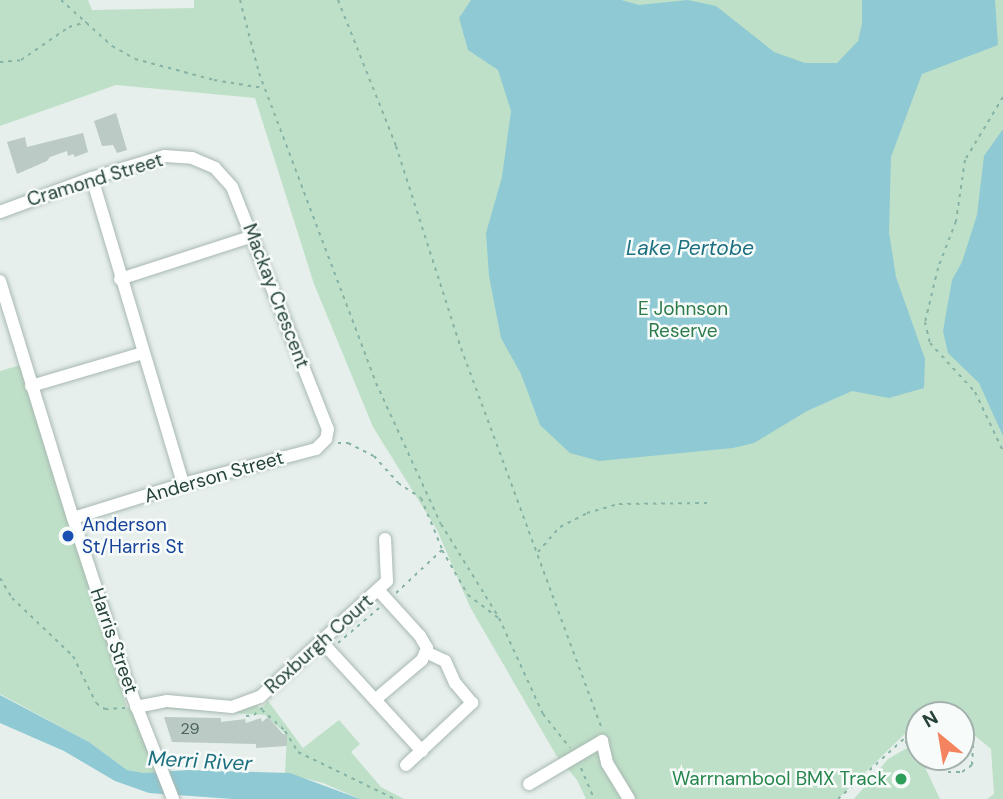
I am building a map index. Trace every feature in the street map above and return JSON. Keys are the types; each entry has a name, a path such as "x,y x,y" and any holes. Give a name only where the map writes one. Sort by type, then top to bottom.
{"street":[{"name":"Cramond Street","path":"0,212 92,178 165,156 192,158"},
{"name":"Mackay Crescent","path":"192,158 206,163 225,177 253,236 328,429 319,447"},
{"path":"92,178 183,484"},
{"path":"120,279 253,236"},
{"name":"Harris Street","path":"0,281 73,518 136,707 173,799"},
{"path":"31,386 143,354"},
{"name":"Anderson Street","path":"73,518 183,484 319,447"},
{"path":"385,539 387,581 379,591 423,640 426,652"},
{"name":"Roxburgh Court","path":"136,707 167,701 232,707 244,705 260,697 379,591"},
{"path":"322,642 422,751"},
{"path":"376,699 426,652"},
{"path":"406,765 471,703 455,683 445,661 426,652"},
{"path":"529,784 602,741 607,763 629,799"}],"path":[{"path":"61,0 112,46 135,59 214,80 264,88"},
{"path":"240,0 264,88 376,383 442,524 499,618 543,715 556,729"},
{"path":"338,0 396,146 461,348 602,727"},
{"path":"0,62 21,60 69,27 87,21"},
{"path":"1003,97 965,160 957,220 938,268 925,322 930,343 975,393 1003,451"},
{"path":"319,447 348,443 374,456 398,483 421,498 442,551 468,594 489,614 499,618"},
{"path":"537,553 561,527 587,513 619,504 707,503"},
{"path":"405,585 442,551"},
{"path":"0,578 12,598 69,650 96,704 105,709 136,707"},
{"path":"105,709 105,714"},
{"path":"261,710 285,731 298,752 395,799"},
{"path":"838,799 904,741"},
{"path":"586,780 594,799"}],"green space":[{"name":"E Johnson Reserve","path":"0,0 88,0 92,10 194,8 194,0 1003,0 1003,799 987,799 994,794 991,749 975,736 975,701 905,701 905,734 838,799 586,799 577,780 556,755 470,607 437,530 373,427 314,284 255,98 116,85 0,126"},
{"path":"24,364 127,708 157,701 252,701 261,709 268,701 303,748 339,720 360,744 351,752 381,787 404,799 360,799 323,783 285,773 287,735 265,715 137,707 162,772 144,773 127,770 89,742 0,694 0,371"},
{"name":"Warrnambool BMX Track","path":"905,749 905,771 927,771 940,799 854,799 888,759"}],"water":[{"name":"Lake Pertobe","path":"471,0 621,0 639,5 688,0 716,6 774,52 805,63 837,63 858,41 862,24 862,0 995,0 998,45 922,74 891,157 889,232 896,277 925,359 924,388 889,398 852,391 807,411 754,443 733,448 599,461 570,453 540,425 521,374 501,338 489,276 486,233 502,177 511,111 498,70 468,50 459,18"},
{"path":"1003,129 1003,436 979,383 948,353 943,331 952,280 962,262 977,215 984,156"},
{"path":"0,695 89,742 127,770 144,773 188,770 290,773 360,799 233,799 149,793 115,781 64,751 0,723"}],"building":[{"path":"116,113 127,150 117,153 113,145 102,146 94,121"},
{"path":"83,133 88,152 75,157 73,154 68,156 67,151 17,174 7,142 25,137 27,147"},
{"path":"164,717 221,718 221,722 245,719 246,723 261,718 262,722 268,717 283,734 287,734 287,746 256,748 256,744 172,742"}],"place":[{"name":"Anderson St/Harris St","path":"68,536"},
{"name":"Warrnambool BMX Track","path":"901,779"}],"water label":[{"name":"Merri River","path":"200,761"}]}
